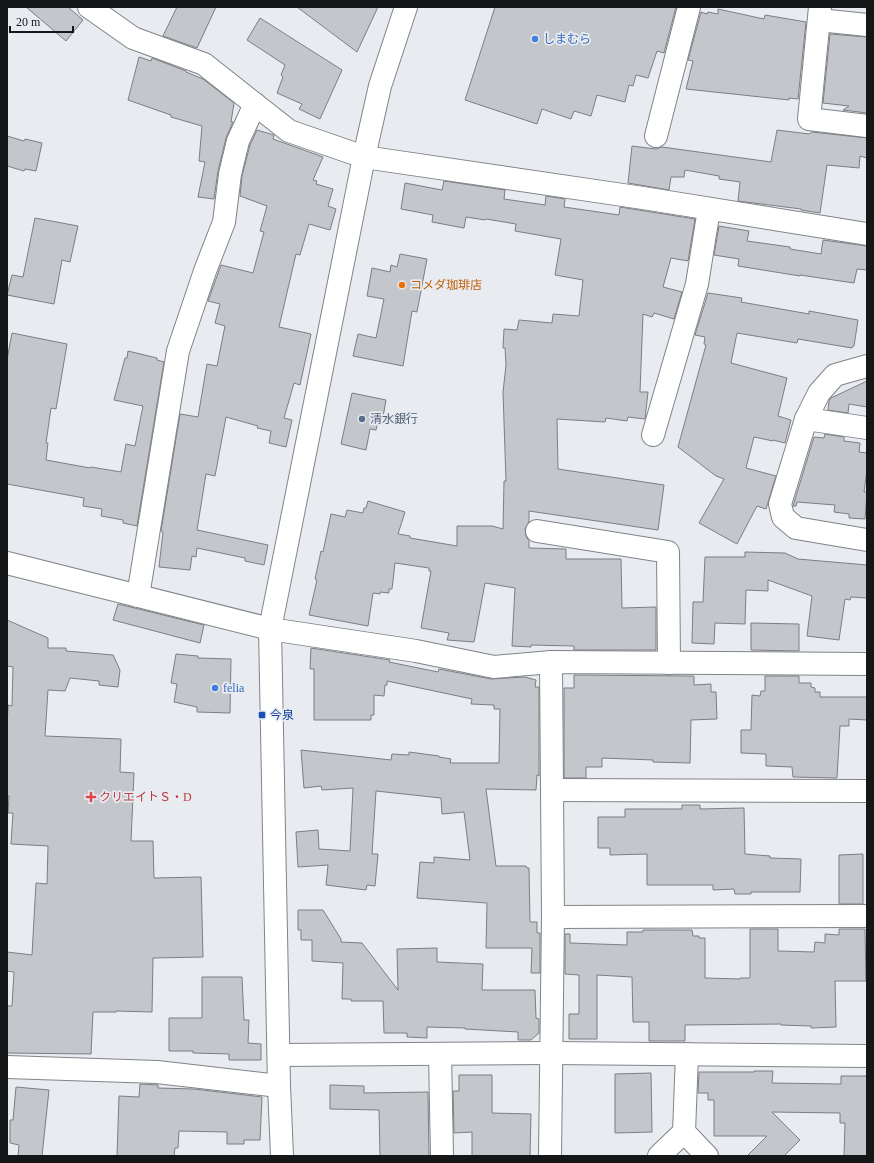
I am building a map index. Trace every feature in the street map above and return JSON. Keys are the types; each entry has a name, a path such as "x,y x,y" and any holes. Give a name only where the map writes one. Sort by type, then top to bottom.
{"street":[{"path":"89,7 133,38 204,64 289,131 364,157 867,234"},
{"path":"282,1156 279,1086 270,629 364,157 380,86 406,7"},
{"path":"656,136 689,7"},
{"path":"867,25 820,13 809,119 867,126"},
{"path":"138,596 178,351 205,271 224,222 230,174 238,142 255,104"},
{"path":"653,435 697,284 709,209"},
{"path":"867,366 835,375 819,393 806,419 780,504 783,517 796,528 867,540"},
{"path":"806,419 867,428"},
{"path":"537,530 668,552 670,663"},
{"path":"7,564 270,629 416,650 494,667 551,662 867,664"},
{"path":"550,1156 553,917 551,662"},
{"path":"552,790 867,791"},
{"path":"553,917 867,916"},
{"path":"279,1055 552,1053 867,1056"},
{"path":"440,1054 442,1156"},
{"path":"659,1156 684,1132 687,1054"},
{"path":"7,1067 157,1072 279,1086"},
{"path":"684,1132 706,1156"}],"building":[{"path":"26,7 68,7 83,20 66,41"},
{"path":"177,7 216,7 197,48 163,36"},
{"path":"297,7 378,7 357,52"},
{"path":"495,7 676,7 664,53 657,51 648,78 636,75 633,86 629,85 625,102 597,95 591,116 574,111 571,119 542,109 537,124 465,100"},
{"path":"718,9 764,19 765,15 806,22 798,99 789,98 789,100 686,89 693,61 688,60 701,12 707,14 708,12 718,14"},
{"path":"260,18 342,70 320,119 299,109 302,104 277,93 283,77 281,75 285,65 247,40"},
{"path":"830,34 867,37 867,113 843,110 849,106 823,103"},
{"path":"139,57 151,61 152,58 203,79 234,103 231,122 233,122 226,138 218,171 214,199 198,197 205,162 199,161 202,126 171,117 171,115 128,100"},
{"path":"257,130 274,135 273,139 323,157 313,180 317,181 316,184 333,189 328,206 336,209 330,230 309,224 300,255 296,254 279,327 311,334 300,385 294,383 284,418 292,420 286,447 269,443 271,431 257,428 258,426 226,417 215,476 206,474 197,530 268,545 264,565 245,561 245,558 197,548 196,557 192,556 190,570 159,567 163,532 161,531 180,414 198,417 207,364 217,366 225,326 215,323 220,304 208,301 221,265 253,273 264,232 260,231 267,206 240,196 242,176 250,145"},
{"path":"777,130 867,138 867,158 860,156 859,168 827,165 820,213 801,209 738,201 740,182 719,179 719,176 685,170 684,177 671,177 669,190 628,183 632,146 656,149 662,147 771,162"},
{"path":"7,136 24,141 25,139 42,143 36,171 25,169 24,171 7,166"},
{"path":"444,181 505,190 504,199 545,205 546,196 565,199 564,207 619,215 620,207 695,219 688,261 671,258 663,287 682,292 674,319 654,313 652,317 643,314 640,392 648,392 645,419 628,417 627,421 606,418 605,422 557,419 558,469 664,485 658,530 529,511 529,522 525,529 526,536 529,541 529,548 566,549 566,559 621,559 622,608 656,607 656,650 574,650 574,646 512,646 515,588 485,583 474,642 447,640 449,633 421,628 431,571 429,571 429,568 395,563 392,589 389,589 389,593 373,593 368,626 309,615 317,580 315,579 321,551 323,552 331,514 345,517 347,510 363,513 368,501 405,512 398,534 410,536 410,538 457,546 457,526 492,526 503,529 504,481 506,481 503,392 506,365 505,348 503,348 504,329 517,330 519,320 552,323 553,314 579,316 583,280 555,275 561,239 515,231 516,224 486,219 466,217 464,228 432,222 433,215 401,209 405,183 442,190"},
{"path":"35,218 78,226 70,262 62,260 54,304 7,295 12,275 23,277"},
{"path":"719,226 749,231 747,241 790,247 790,249 821,254 823,240 867,246 867,270 857,269 854,283 738,266 739,259 714,255"},
{"path":"400,254 427,259 417,312 412,311 403,366 353,356 358,334 376,338 384,299 367,296 372,268 390,272 391,265 397,267"},
{"path":"708,293 742,298 741,302 809,314 809,311 858,320 854,346 852,348 798,339 797,343 737,333 731,363 787,378 778,416 791,420 785,443 754,437 746,468 776,476 766,509 757,506 737,544 699,523 724,479 716,476 678,447 706,345 704,344 705,337 695,335"},
{"path":"12,333 67,344 56,409 51,408 46,443 48,443 46,460 121,472 126,444 135,446 143,406 114,400 125,358 127,358 128,351 157,358 157,360 164,362 137,526 123,523 123,520 101,516 102,509 83,506 84,498 7,484 7,360"},
{"path":"867,381 867,407 849,404 848,413 828,410 829,401 831,398"},
{"path":"352,393 386,400 383,417 379,416 376,430 370,429 366,450 341,444"},
{"path":"825,434 844,437 844,441 860,443 859,452 867,453 867,470 864,492 867,492 865,519 849,518 849,514 834,512 835,505 797,502 796,506 793,506 814,437 824,438"},
{"path":"745,552 785,553 798,559 867,565 867,598 851,597 850,600 845,599 839,640 807,636 812,596 768,580 768,591 746,590 745,624 715,623 714,644 692,643 693,602 703,602 705,557 745,557"},
{"path":"118,604 204,625 200,643 113,620"},
{"path":"7,620 48,638 48,648 66,648 66,651 113,655 120,670 118,687 99,685 99,681 70,678 65,691 48,690 45,736 121,739 120,772 134,773 131,841 153,841 154,878 201,877 203,957 153,958 152,1012 93,1012 91,1054 7,1053 7,1006 12,1006 14,972 7,971 7,952 32,955 36,883 47,884 48,846 11,844 13,813 8,813 9,796 7,796 7,729 8,705 12,706 13,667 7,666"},
{"path":"751,623 799,624 799,651 751,650"},
{"path":"311,648 390,660 389,662 438,672 439,669 491,679 525,677 536,680 535,687 539,687 539,776 537,775 536,790 486,789 496,866 526,866 529,868 530,922 537,922 537,933 540,933 540,973 531,973 532,948 486,948 487,903 417,898 420,862 434,863 434,857 470,860 464,812 442,814 441,798 376,791 372,854 378,854 375,886 367,885 366,890 326,885 328,865 298,867 296,832 318,830 319,849 350,851 353,788 322,790 321,786 304,788 301,750 391,760 392,754 409,755 409,752 451,759 450,763 499,763 500,709 494,709 494,705 471,704 472,699 387,681 384,696 374,695 374,715 371,715 371,720 314,720 314,669 310,669"},
{"path":"176,654 198,656 198,658 231,659 230,713 197,712 197,707 174,702 177,684 171,683"},
{"path":"574,675 694,676 694,685 711,684 711,692 716,692 717,719 691,720 690,763 602,758 602,767 586,767 586,778 564,778 564,688 574,688"},
{"path":"765,676 799,676 799,683 811,683 811,687 815,688 815,692 820,692 820,697 867,697 867,720 849,719 849,726 840,726 837,778 793,777 792,767 766,766 766,754 741,753 741,730 751,730 752,695 760,696 761,691 765,691"},
{"path":"682,805 700,805 700,809 744,808 745,854 770,856 770,858 801,859 800,892 751,892 751,894 735,894 734,889 713,890 713,885 647,885 647,854 610,855 610,848 598,848 598,817 625,817 625,809 682,809"},
{"path":"863,854 863,904 839,904 839,855"},
{"path":"298,910 323,910 341,939 341,942 362,943 398,990 397,949 437,948 437,962 483,964 482,990 535,990 536,1018 539,1019 539,1033 531,1040 518,1040 518,1032 465,1028 427,1027 427,1038 407,1037 407,1033 384,1033 383,1001 351,1001 351,999 342,999 343,963 312,961 312,940 301,940 301,930 298,930"},
{"path":"750,929 778,929 778,951 814,952 815,942 825,943 825,934 839,935 839,929 865,929 866,981 835,981 836,1027 811,1028 811,1026 781,1024 685,1025 685,1041 649,1041 649,1022 633,1022 632,977 597,975 597,1039 569,1039 569,1014 579,1014 579,975 565,974 565,934 570,934 570,943 627,945 627,932 643,932 643,930 692,930 693,936 705,938 705,978 740,979 750,978"},
{"path":"202,977 242,977 244,1020 249,1020 248,1043 261,1044 261,1060 229,1060 229,1054 169,1051 169,1018 202,1018"},
{"path":"773,1071 772,1083 841,1084 841,1076 867,1076 867,1156 844,1156 845,1123 840,1123 840,1113 772,1112 800,1140 784,1156 747,1156 767,1136 714,1136 714,1100 708,1100 708,1093 698,1093 699,1072"},
{"path":"651,1073 652,1132 615,1133 615,1074"},
{"path":"459,1075 492,1075 492,1113 531,1114 530,1156 472,1156 472,1132 454,1133 453,1091 459,1091"},
{"path":"140,1084 158,1085 158,1088 194,1089 262,1097 260,1140 244,1140 244,1144 227,1144 227,1132 179,1131 178,1148 175,1148 174,1156 117,1156 119,1096 139,1097"},
{"path":"330,1085 364,1086 364,1093 428,1092 429,1156 380,1156 379,1110 330,1109"},
{"path":"16,1087 49,1090 42,1156 18,1156 19,1145 10,1143 10,1120 13,1120"}],"place":[{"name":"しまむら","path":"535,39"},
{"name":"コメダ珈琲店","path":"402,285"},
{"name":"清水銀行","path":"362,419"},
{"name":"felia","path":"215,688"},
{"name":"今泉","path":"262,715"},
{"name":"クリエイトＳ・D","path":"91,797"}]}
